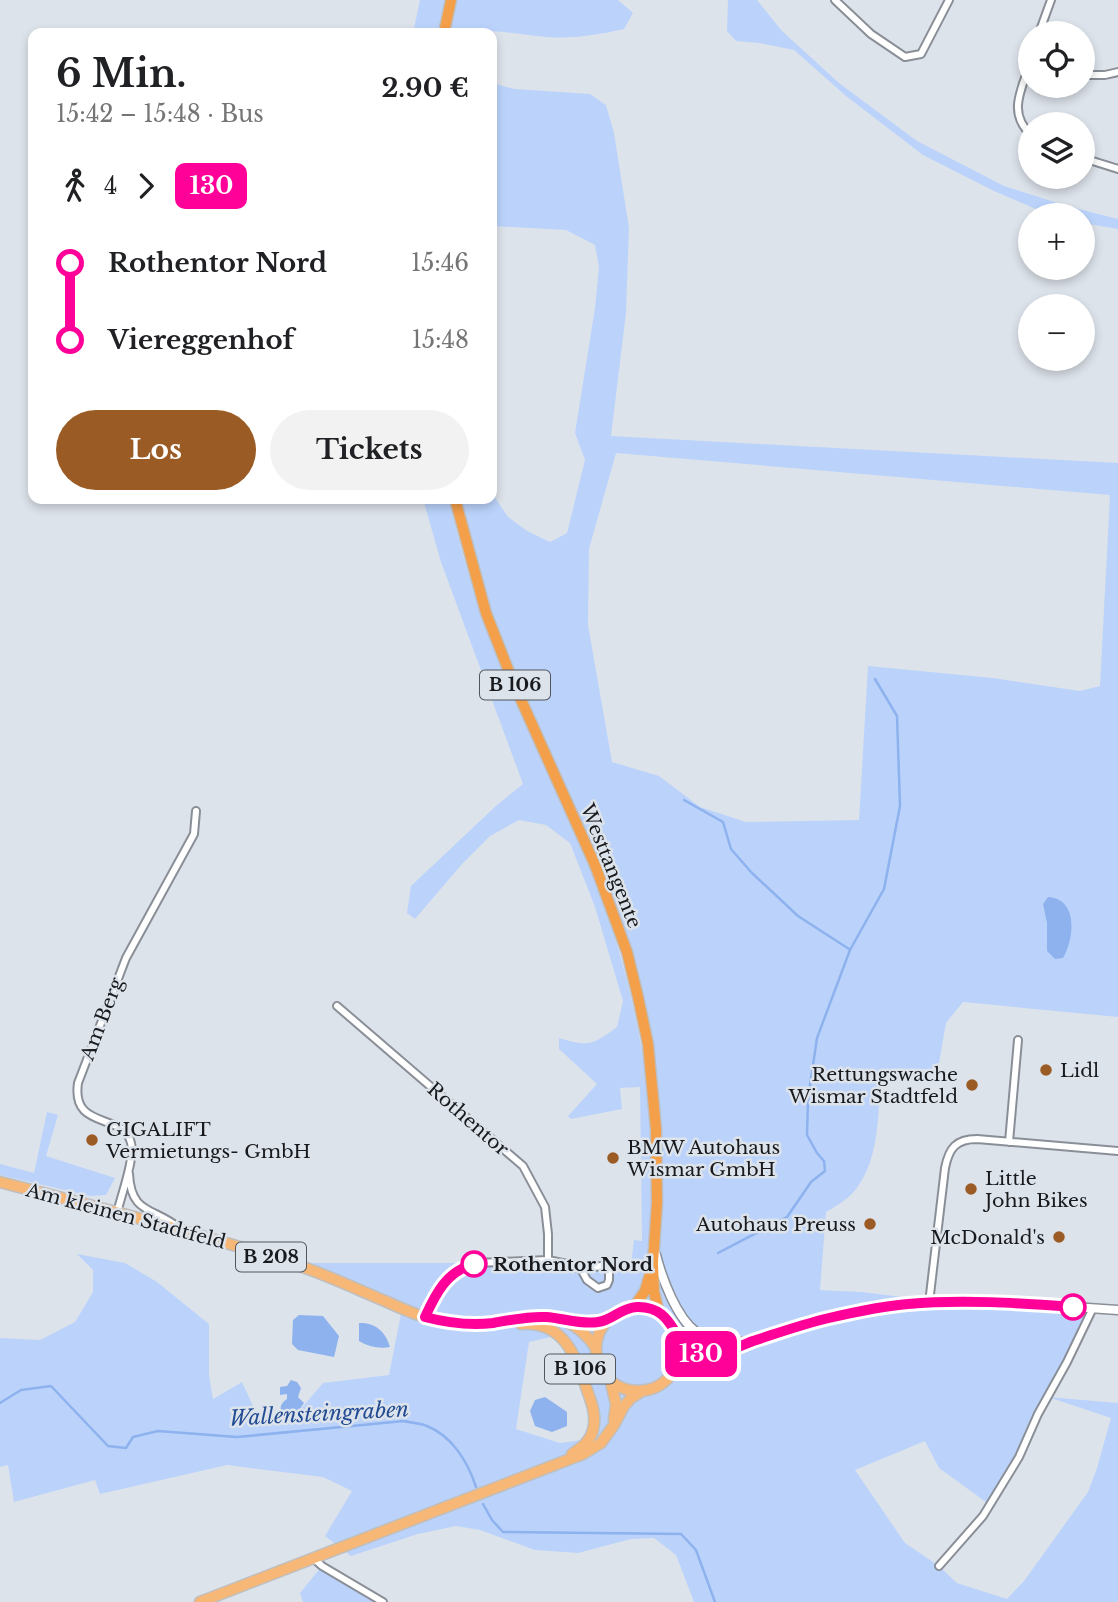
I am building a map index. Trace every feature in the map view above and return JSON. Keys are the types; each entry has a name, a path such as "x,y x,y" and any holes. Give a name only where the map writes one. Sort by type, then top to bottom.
{"highway":[{"path":"445,28 451,0"},
{"name":"Westtangente","path":"456,504 486,613 513,682 595,865 627,952 636,986 648,1044 656,1118 658,1171 653,1263 654,1292 659,1313"},
{"name":"Westtangente","path":"634,1307 645,1291 653,1263"}],"main road":[{"name":"Am kleinen Stadtfeld","path":"0,1182 292,1263 425,1317 453,1324 490,1323"},
{"path":"654,1248 664,1282 687,1322 696,1332 717,1341 750,1342"},
{"path":"670,1375 750,1342 830,1318 907,1304 1023,1304 1118,1310"},
{"path":"607,1320 634,1307 644,1307 659,1313"},
{"name":"B 106","path":"659,1313 669,1321 678,1338"},
{"name":"B 208","path":"490,1323 533,1317 596,1323 607,1320"},
{"path":"560,1319 582,1331 596,1348"},
{"name":"B 106","path":"607,1320 601,1328 596,1348 600,1365 610,1379 625,1388 644,1390"},
{"name":"B 106","path":"490,1323 502,1326 527,1323 542,1325 559,1335 575,1356 593,1408 594,1425 586,1444 567,1456 561,1464"},
{"path":"678,1338 684,1346 697,1353 720,1353"},
{"path":"670,1375 679,1357 678,1338"},
{"name":"B 106","path":"200,1602 592,1450 610,1431 631,1398 654,1387 670,1375"},
{"name":"B 106","path":"610,1379 615,1404 610,1431"}],"street":[{"path":"835,0 871,34 905,57 921,54 949,0"},
{"path":"1043,21 1051,0"},
{"path":"1095,74 1118,72"},
{"path":"1095,162 1118,169"},
{"name":"Am Berg","path":"117,1213 132,1150 128,1135 120,1128 96,1119 84,1111 78,1099 78,1083 126,958 194,834 195,811"},
{"name":"Rothentor","path":"337,1006 523,1167 545,1207 548,1260"},
{"path":"1009,1142 1018,1040"},
{"path":"929,1303 945,1168 948,1154 956,1146 965,1140 977,1139 1118,1152"},
{"path":"128,1168 130,1187 136,1201 149,1212 169,1220 183,1231"},
{"path":"425,1317 446,1279 464,1267 477,1263 548,1260 581,1269 595,1265 606,1268 609,1273 607,1285 598,1287 587,1280 581,1269"},
{"path":"939,1566 983,1516 1018,1457 1093,1308"},
{"path":"313,1558 383,1602"}],"shaded area":[{"path":"420,0 446,0 440,28 414,28"},
{"path":"451,0 618,0 633,13 624,29 585,36 546,37 497,32 497,28 445,28"},
{"path":"728,0 757,0 782,31 839,83 917,141 1004,186 1058,203 1022,203 923,155 846,96 794,50 736,41 727,31"},
{"path":"497,84 514,89 590,94 606,105 614,133 629,228 626,313 611,436 1118,463 1118,1017 963,1002 946,1023 938,1069 881,1069 877,1132 870,1162 853,1193 826,1212 820,1290 1091,1311 1048,1397 1118,1403 1118,1602 694,1602 676,1555 654,1538 631,1539 578,1553 535,1550 480,1530 456,1526 418,1534 351,1556 325,1536 352,1491 323,1477 227,1465 100,1494 95,1480 14,1502 8,1465 0,1467 0,1338 40,1340 75,1322 93,1292 93,1270 77,1254 125,1263 157,1282 209,1324 209,1375 213,1399 242,1382 261,1423 287,1425 323,1383 389,1375 402,1309 292,1263 477,1263 548,1260 630,1272 634,1240 642,1241 640,1087 620,1088 622,1109 571,1119 568,1116 597,1084 559,1049 559,1038 590,1043 602,1038 617,1027 623,1001 595,907 570,843 546,825 519,820 490,836 415,919 407,913 411,886 523,784 441,562 424,504 450,504 467,569 489,637 603,901 639,1032 648,1086 652,1086 627,952 486,613 456,504 497,504 497,500 508,517 527,531 550,542 567,533 585,460 575,433 599,267 595,245 566,230 497,226","holes":["616,453 1110,495 1100,686 1080,691 993,678 868,666 859,820 746,822 700,807 659,776 612,762 588,625 589,549","559,1335 580,1370 594,1425 589,1439 560,1443 516,1429 529,1342","1048,1397 1111,1418 1088,1492 1024,1581 1007,1599 957,1583 939,1566 905,1543 855,1470 925,1441 939,1468 990,1505 1019,1457"]},
{"path":"1095,213 1118,219 1118,229 1095,225"},
{"path":"1048,897 1058,899 1069,912 1070,941 1063,958 1055,959 1047,951 1047,923 1043,904"},
{"path":"47,1112 58,1115 46,1156 115,1178 106,1195 90,1196 0,1175 0,1164 34,1173"},
{"path":"299,1315 323,1316 339,1336 334,1357 298,1350 292,1344 293,1320"},
{"path":"359,1323 370,1324 379,1329 390,1347 374,1347 359,1341"},
{"path":"291,1380 297,1382 301,1388 298,1397 304,1403 297,1413 290,1410 281,1416 281,1406 287,1399 287,1394 280,1395 280,1387 287,1386"},
{"path":"545,1397 567,1412 567,1426 552,1432 535,1426 530,1411 535,1400"},
{"path":"322,1566 383,1602 303,1602 300,1593"}],"waterway":[{"path":"718,1253 787,1217 811,1182 825,1171 824,1161 807,1135 808,1099 817,1038 850,950 884,889 900,806 897,716 875,679"},
{"path":"684,800 723,822 731,849 751,872 798,916 849,949"},
{"name":"Wallensteingraben","path":"0,1403 21,1390 51,1386 108,1446 126,1448 133,1437 158,1431 237,1437 404,1421 427,1426 444,1436 464,1459 476,1487"},
{"name":"Wallensteingraben","path":"483,1504 503,1532 681,1534 696,1550 715,1602"}],"bus line":[{"name":"130","path":"474,1264 456,1271 446,1279 425,1317 453,1324 472,1325 533,1317 596,1323 607,1320 624,1309 644,1307 664,1316 684,1346 697,1353 706,1354 720,1353 830,1318 907,1304 952,1302 1073,1307"}],"place":[{"name":"Lidl","path":"1046,1070"},
{"name":"Rettungswache Wismar Stadtfeld","path":"972,1085"},
{"name":"GIGALIFT Vermietungs- GmbH","path":"92,1140"},
{"name":"BMW Autohaus Wismar GmbH","path":"613,1158"},
{"name":"Little John Bikes","path":"971,1189"},
{"name":"Autohaus Preuss","path":"870,1224"},
{"name":"McDonald's","path":"1059,1237"},
{"name":"Rothentor Nord","path":"474,1264"}]}
